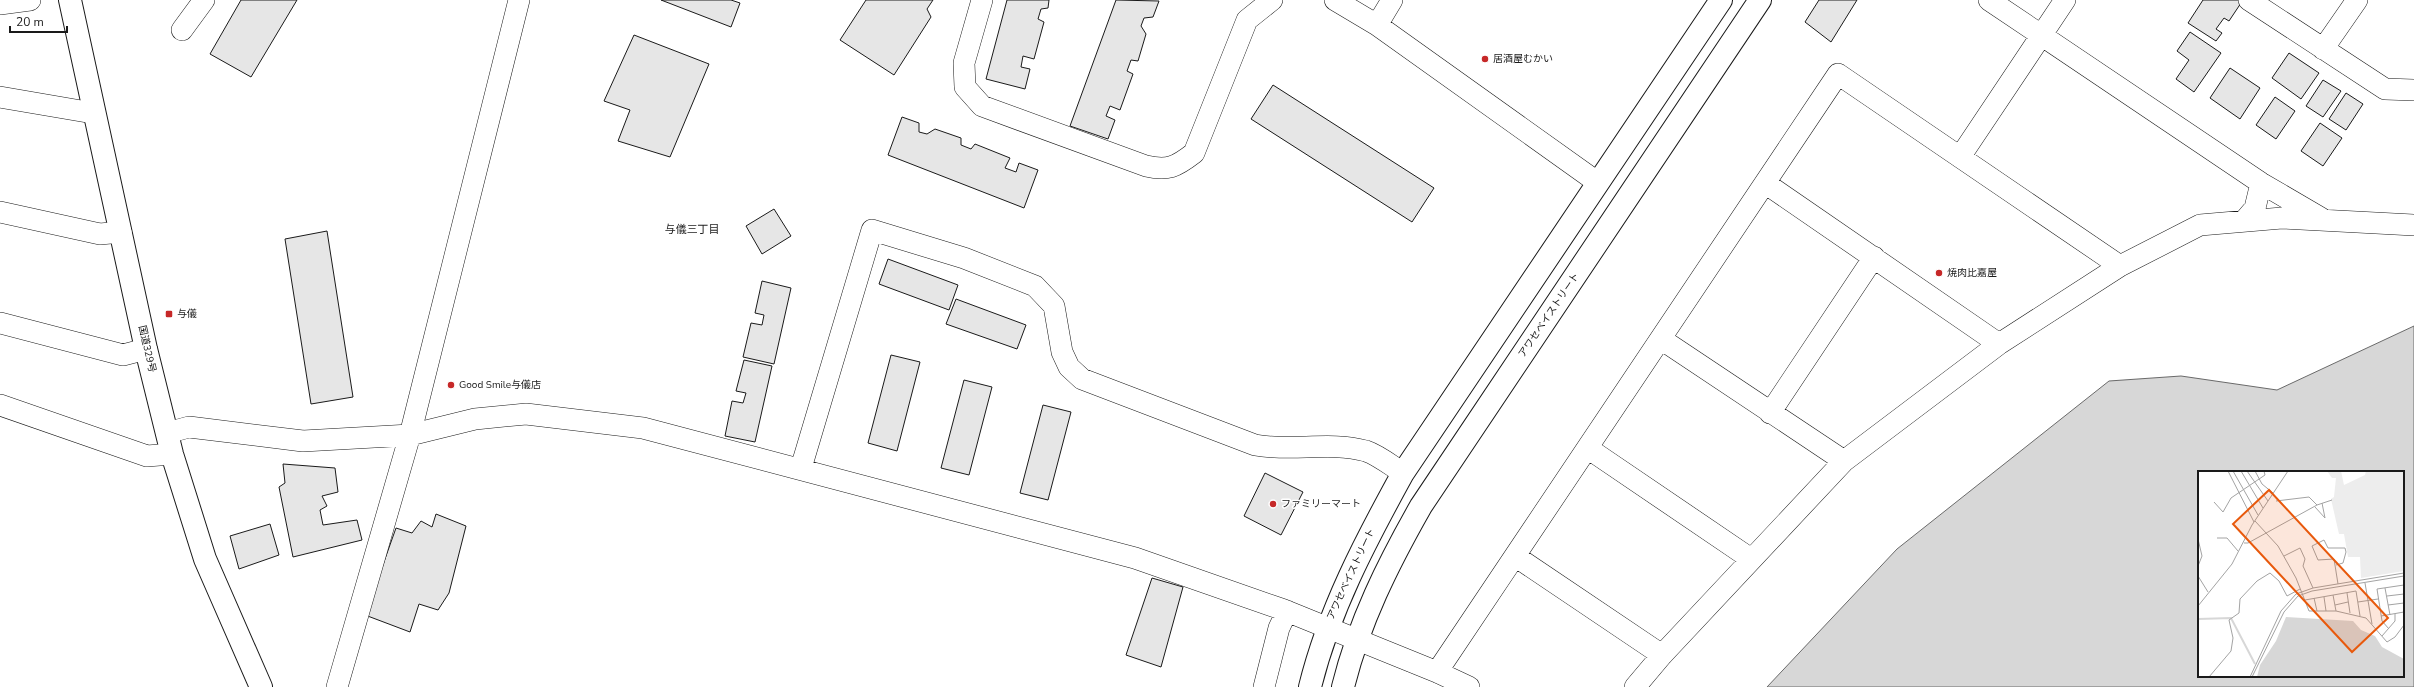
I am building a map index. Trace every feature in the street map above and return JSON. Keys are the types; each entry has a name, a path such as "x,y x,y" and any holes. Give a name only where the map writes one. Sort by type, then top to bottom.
{"main road":[{"name":"国道329号","path":"70,0 93,113 121,232 146,349 172,454 205,559 261,687"},
{"name":"アワセベイストリート","path":"1310,687 1327,628 1370,532 1403,472 1721,0"},
{"name":"アワセベイストリート","path":"1343,687 1356,639 1385,572 1421,506 1760,0"}],"street":[{"path":"0,4 30,0"},
{"path":"182,30 204,0"},
{"path":"337,687 410,435 519,0"},
{"path":"982,0 964,63 964,87 982,106 1146,166 1164,170 1182,163 1194,153 1247,20 1272,0"},
{"path":"1335,0 1377,25 1597,182"},
{"path":"1377,25 1392,0"},
{"path":"1989,0 2261,183 2328,222"},
{"path":"1960,157 2065,0"},
{"path":"2249,0 2385,89 2414,90"},
{"path":"2323,49 2357,0"},
{"path":"1437,672 1589,449 1838,74 2120,266"},
{"path":"0,97 93,113"},
{"path":"1765,183 1999,344"},
{"path":"2244,221 2255,208 2261,183"},
{"path":"0,212 100,234 121,232"},
{"path":"1635,687 1662,654 1844,461 1999,344 2120,266 2200,225 2282,218 2328,222 2414,225"},
{"path":"801,468 872,230 964,258 1035,286 1054,306 1062,352 1069,367 1082,379 1255,445 1274,449 1320,445 1339,446 1367,452 1403,472"},
{"path":"1770,413 1874,257"},
{"path":"0,323 123,355 146,349"},
{"path":"1661,339 1844,461"},
{"path":"0,405 147,456 172,454"},
{"path":"167,433 189,427 303,441 410,435 474,419 526,414 643,428 801,468 1135,558 1287,611 1437,672 1469,687"},
{"path":"1589,449 1752,559"},
{"path":"1515,556 1662,654"},
{"path":"1264,687 1279,628 1287,611"}],"shaded area":[{"path":"2414,326 2414,687 1767,687 1897,549 2109,381 2181,376 2277,390"}],"building":[{"path":"241,0 297,0 251,77 210,54"},
{"path":"661,0 731,0 740,3 731,27"},
{"path":"866,0 933,0 927,9 931,17 894,75 840,40"},
{"path":"1007,0 1049,0 1048,8 1041,9 1038,19 1044,22 1034,59 1023,56 1021,67 1030,69 1025,89 986,79"},
{"path":"1116,0 1159,1 1153,17 1144,18 1141,26 1146,34 1138,61 1131,60 1127,71 1133,74 1120,110 1110,106 1106,116 1115,120 1108,139 1070,126"},
{"path":"1819,0 1857,0 1831,42 1805,22"},
{"path":"2203,0 2243,0 2229,21 2224,18 2216,29 2222,33 2216,41 2188,23"},
{"path":"2190,32 2221,53 2194,92 2176,79 2189,60 2177,51"},
{"path":"634,35 709,64 670,157 618,141 630,110 604,101"},
{"path":"2289,53 2319,73 2301,99 2272,78"},
{"path":"2230,68 2260,88 2240,119 2210,98"},
{"path":"2323,80 2341,91 2323,117 2306,106"},
{"path":"1273,85 1434,188 1412,222 1251,119"},
{"path":"2346,93 2363,104 2346,130 2329,119"},
{"path":"2275,97 2295,111 2276,139 2256,125"},
{"path":"902,117 919,123 919,132 927,134 935,129 961,138 961,145 971,149 975,144 1010,158 1005,168 1016,172 1019,163 1038,170 1024,208 888,155"},
{"path":"2320,123 2342,138 2323,166 2301,151"},
{"path":"774,209 791,236 762,254 746,226"},
{"path":"327,231 353,397 311,404 285,239"},
{"path":"888,259 958,285 949,310 879,284"},
{"path":"762,281 791,288 774,364 743,357 751,323 762,325 764,315 755,313"},
{"path":"956,299 1026,325 1017,349 946,324"},
{"path":"891,355 920,362 897,451 868,443"},
{"path":"744,360 772,366 755,442 725,436 732,401 743,403 746,393 736,391"},
{"path":"964,380 992,387 969,475 941,468"},
{"path":"1043,405 1071,412 1048,500 1020,493"},
{"path":"283,464 335,468 338,492 322,496 327,506 320,510 323,525 357,520 362,540 293,557 279,487 285,483"},
{"name":"ファミリーマート","path":"1265,473 1303,492 1281,535 1244,516"},
{"path":"436,514 466,526 449,593 438,610 419,604 410,632 365,615 396,528 412,533 421,521 432,527"},
{"path":"270,524 279,555 239,569 230,536"},
{"path":"1152,578 1183,587 1161,667 1126,655"}],"place":[{"name":"居酒屋むかい","path":"1485,59"},
{"name":"焼肉比嘉屋","path":"1939,273"},
{"name":"与儀","path":"169,314"},
{"name":"Good Smile与儀店","path":"451,385"},
{"name":"ファミリーマート","path":"1273,504"}],"district":[{"name":"与儀三丁目","path":"692,229"}]}
